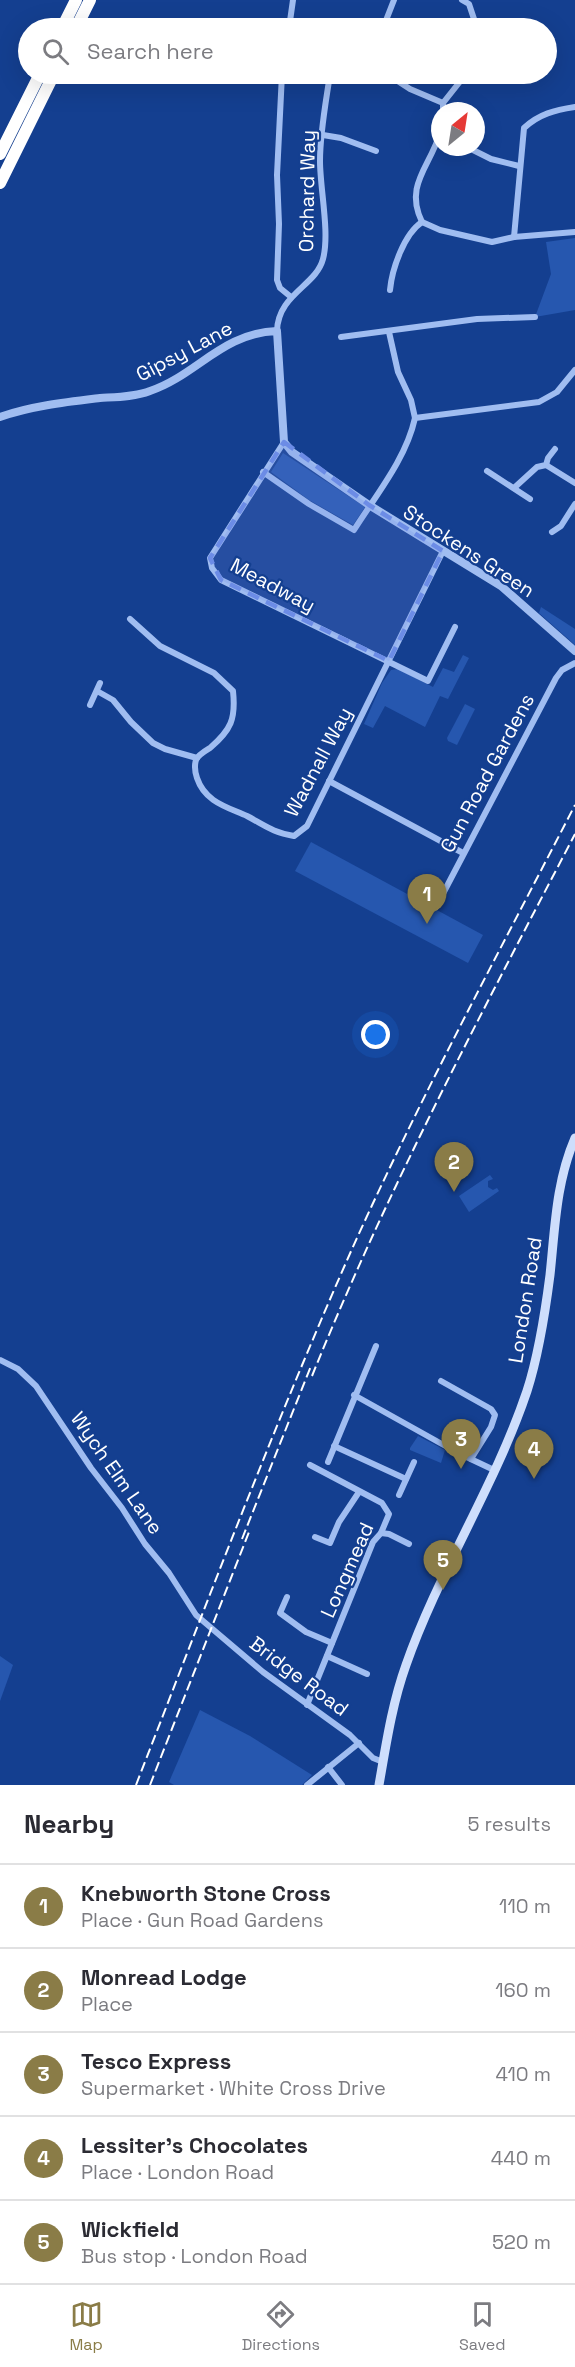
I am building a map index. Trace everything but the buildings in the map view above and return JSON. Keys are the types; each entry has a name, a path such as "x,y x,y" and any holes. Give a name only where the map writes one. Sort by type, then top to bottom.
{"highway":[{"path":"67,18 76,0"},
{"path":"81,18 90,0"},
{"path":"0,154 35,84"},
{"path":"0,183 49,84"}],"main road":[{"name":"London Road","path":"380,1785 398,1688 413,1646 494,1470 527,1390 539,1347 550,1274 556,1200 575,1138"}],"street":[{"path":"290,18 293,0"},
{"path":"386,18 394,0"},
{"path":"462,0 469,4 474,18"},
{"path":"282,84 277,175 279,224 277,272 280,288 291,297 281,315 277,331 284,442 263,472 309,504 354,530 408,441 415,418 411,400 398,372 389,332"},
{"name":"Orchard Way","path":"291,297 316,273 324,256 320,158 329,84"},
{"path":"402,84 441,102"},
{"path":"444,102 458,84"},
{"path":"514,237 524,128 534,119 555,110 575,107"},
{"path":"323,135 341,138 376,151"},
{"path":"431,154 415,190 415,202 422,222 440,230 492,242 514,237 575,232"},
{"path":"485,156 519,166"},
{"path":"390,290 396,261 413,230 422,222"},
{"path":"341,337 477,319 535,317"},
{"name":"Gipsy Lane","path":"0,417 22,410 80,400 133,396 149,392 231,342 252,334 277,331"},
{"path":"415,418 539,402 557,392 575,370"},
{"name":"Stockens Green","path":"284,442 292,452 369,505 501,586 575,651"},
{"path":"546,465 555,449"},
{"path":"514,488 537,467 546,465 575,483"},
{"path":"487,471 530,499"},
{"name":"Meadway","path":"263,472 210,558 212,568 220,580 389,661"},
{"path":"552,532 561,526 575,504"},
{"name":"Wadnall Way","path":"197,758 194,768 198,782 213,801 249,817 275,833 294,836 307,826 443,551"},
{"path":"97,691 113,700 131,722 153,743 197,758 222,737 231,726 235,713 233,691 214,673 160,646 130,620"},
{"path":"389,661 428,681 455,627"},
{"name":"Gun Road Gardens","path":"436,907 556,678 562,670 575,663"},
{"path":"90,705 100,683"},
{"path":"329,781 463,853"},
{"path":"328,1461 376,1346"},
{"name":"Wych Elm Lane","path":"0,1360 18,1369 36,1386 145,1544 169,1573 196,1615"},
{"path":"441,1381 491,1409 495,1414 492,1427 471,1459"},
{"path":"354,1395 494,1470"},
{"path":"334,1446 406,1479"},
{"path":"399,1496 414,1462"},
{"path":"310,1465 359,1492 339,1522 330,1543 315,1537"},
{"name":"Longmead","path":"307,1705 372,1542 381,1533 388,1517 387,1510 382,1503 359,1492"},
{"path":"381,1533 389,1534 409,1544"},
{"name":"Longmead","path":"287,1597 280,1613 306,1632 332,1643"},
{"name":"Bridge Road","path":"196,1615 263,1672 359,1743 373,1758 383,1762"},
{"path":"327,1656 367,1674"},
{"path":"307,1785 359,1743"},
{"path":"328,1767 342,1785"}],"highlighted area":[{"path":"284,442 369,505 443,551 389,661 221,580 210,558"}],"shaded area":[{"path":"575,238 575,310 535,317 551,274 546,242"},
{"path":"283,453 365,507 353,525 309,500 271,472"},
{"path":"541,607 575,629 575,645 539,613"},
{"path":"463,655 469,658 448,699 440,696 425,727 385,706 373,728 364,724 382,683 391,670 398,669 433,687 443,668 454,672"},
{"path":"465,704 475,709 457,745 448,741 447,738"},
{"path":"311,842 483,935 468,963 295,871"},
{"path":"490,1175 493,1179 488,1181 488,1187 493,1190 497,1188 499,1191 469,1212 459,1196"},
{"path":"418,1436 445,1450 441,1463 410,1450"},
{"path":"0,1656 13,1665 0,1701"},
{"path":"200,1710 250,1736 312,1775 302,1785 174,1785 169,1782"}],"railway":[{"path":"136,1785 268,1448 352,1249 432,1081 575,805"},
{"path":"312,1376 404,1170 575,834"},
{"path":"242,1539 311,1366"},
{"path":"150,1785 249,1532"}],"place":[{"name":"Knebworth Stone Cross","path":"427,924"},
{"name":"Monread Lodge","path":"454,1192"},
{"name":"Tesco Express","path":"461,1469"},
{"name":"Lessiter's Chocolates","path":"534,1479"},
{"name":"Wickfield","path":"443,1590"}]}
